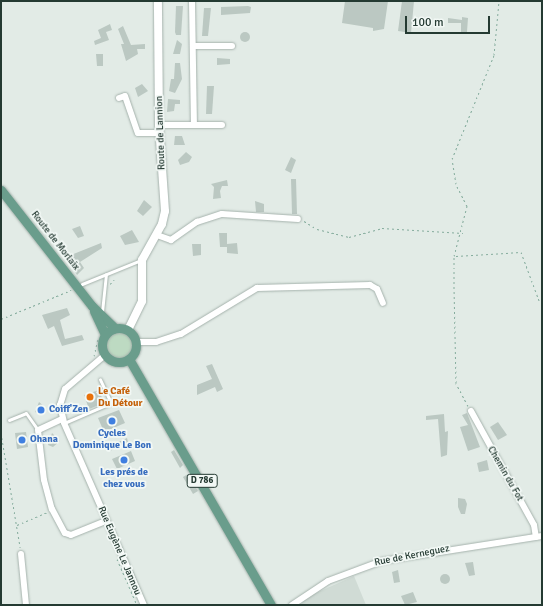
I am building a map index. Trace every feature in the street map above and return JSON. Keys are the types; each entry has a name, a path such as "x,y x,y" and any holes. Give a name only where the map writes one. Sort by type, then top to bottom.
{"main road":[{"name":"Route de Morlaix","path":"1,190 80,286 102,322 105,335"},
{"name":"Route de Morlaix","path":"102,322 115,328"},
{"path":"115,328 128,330 136,342 129,359 116,362 105,356 102,345 105,335 115,328"},
{"name":"D 786","path":"129,359 271,605"}],"street":[{"name":"Route de Lannion","path":"142,260 157,235 165,211 159,129 158,1"},
{"path":"192,1 194,125"},
{"path":"193,46 232,46"},
{"path":"119,98 125,96 138,133 194,125 222,125"},
{"path":"157,235 170,240 197,222 222,214 298,218"},
{"path":"128,330 142,301 142,260"},
{"path":"136,342 156,342 181,334 257,288 370,285 377,289 384,303"},
{"name":"Rue Eugène Le Jannou","path":"105,356 65,389 60,405 63,421 144,605"},
{"name":"Chemin du Fot","path":"471,411 539,536"},
{"path":"63,421 38,430 44,480 52,509 65,533 71,536 106,521"},
{"name":"Rue de Kerneguez","path":"292,605 328,581 382,561 539,536"},
{"path":"21,554 26,605"}],"lane":[{"path":"80,286 142,260"},
{"path":"102,322 106,274"},
{"path":"63,421 111,404 100,379"},
{"path":"9,420 26,413 38,430"}],"path":[{"path":"471,411 456,383 454,256 463,233 467,206 456,184 452,159 494,55 498,1"},
{"path":"298,218 317,229 349,237 382,228 463,233"},
{"path":"454,256 520,252 540,303"},
{"path":"108,286 114,280"},
{"path":"1,319 80,286"},
{"path":"93,358 97,351 102,322"},
{"path":"1,433 21,554"},
{"path":"16,525 52,509"},
{"path":"116,558 137,605"}],"shaded area":[{"path":"354,576 366,605 300,605 307,597"}],"green space":[{"path":"119,332 129,336 133,346 129,356 119,360 109,356 105,346 109,336"}],"building":[{"path":"345,1 388,1 384,29 373,31 373,28 342,23"},
{"path":"402,1 414,1 411,33 398,31"},
{"path":"176,6 183,6 181,35 176,35 175,32"},
{"path":"221,7 251,7 250,13 221,15"},
{"path":"204,8 211,8 208,36 202,36"},
{"path":"462,17 468,18 467,32 461,32 461,23 448,23 448,18 462,20"},
{"path":"110,24 112,30 106,32 109,40 95,45 94,41 101,38 98,30"},
{"path":"123,26 131,45 145,44 145,49 137,49 138,54 126,61 121,44 124,44 118,29"},
{"path":"245,32 250,37 245,42 240,37"},
{"path":"177,40 182,44 180,54 173,54"},
{"path":"96,54 103,54 103,66 97,66"},
{"path":"217,58 230,59 230,64 217,65"},
{"path":"175,63 180,63 182,79 175,93 169,91 171,79 174,79"},
{"path":"142,84 148,91 138,97 135,88"},
{"path":"207,86 214,86 212,114 206,114"},
{"path":"168,99 180,100 180,104 175,104 174,111 167,112"},
{"path":"175,136 182,136 185,145 174,145"},
{"path":"186,152 192,157 189,162 180,165 178,160"},
{"path":"291,157 296,160 291,173 285,170"},
{"path":"291,179 296,179 297,214 292,214"},
{"path":"227,180 228,186 222,186 220,191 221,198 213,199 214,187 211,184"},
{"path":"144,200 152,207 143,216 137,211"},
{"path":"255,201 264,204 264,212 256,212"},
{"path":"80,226 84,236 78,238 72,229"},
{"path":"132,230 139,242 125,245 120,236"},
{"path":"219,233 227,233 227,244 237,243 238,254 227,253 227,247 220,247"},
{"path":"101,243 102,248 80,262 84,268 77,275 70,264 74,261 71,255"},
{"path":"192,244 201,244 201,255 193,256"},
{"path":"67,308 70,315 60,320 65,339 82,335 84,340 62,346 54,326 48,329 42,315"},
{"path":"212,364 223,389 217,392 215,387 197,395 197,385 212,379 206,366"},
{"path":"99,390 104,403 89,409 84,395"},
{"name":"Coiff'Zen","path":"39,402 46,408 43,415 35,412"},
{"name":"Cycles Dominique Le Bon","path":"119,410 125,423 104,432 98,418"},
{"path":"467,413 480,447 468,451 460,427 468,425 462,415"},
{"path":"444,414 445,432 448,431 447,455 441,457 438,419 426,420 426,416"},
{"path":"498,422 507,435 498,440 490,427"},
{"name":"Ohana","path":"26,432 28,447 17,449 15,433"},
{"path":"52,433 60,441 53,447 48,445"},
{"path":"127,438 128,442 110,451 108,447"},
{"path":"174,450 183,465 180,468 171,452"},
{"name":"Les prés de chez vous","path":"131,451 135,461 117,469 112,459"},
{"path":"487,460 489,470 479,472 477,463"},
{"path":"188,474 198,491 193,494 183,477"},
{"path":"458,498 465,499 467,504 465,514 461,514 458,507"},
{"path":"473,562 475,575 469,576 465,563"},
{"path":"398,570 400,582 394,583 392,572"},
{"path":"445,574 450,579 445,584 440,579"},
{"path":"413,592 417,602 405,605 401,596"}],"place":[{"name":"Le Café Du Détour","path":"90,397"},
{"name":"Coiff'Zen","path":"41,410"},
{"name":"Cycles Dominique Le Bon","path":"112,421"},
{"name":"Ohana","path":"22,440"},
{"name":"Les prés de chez vous","path":"124,460"}]}
